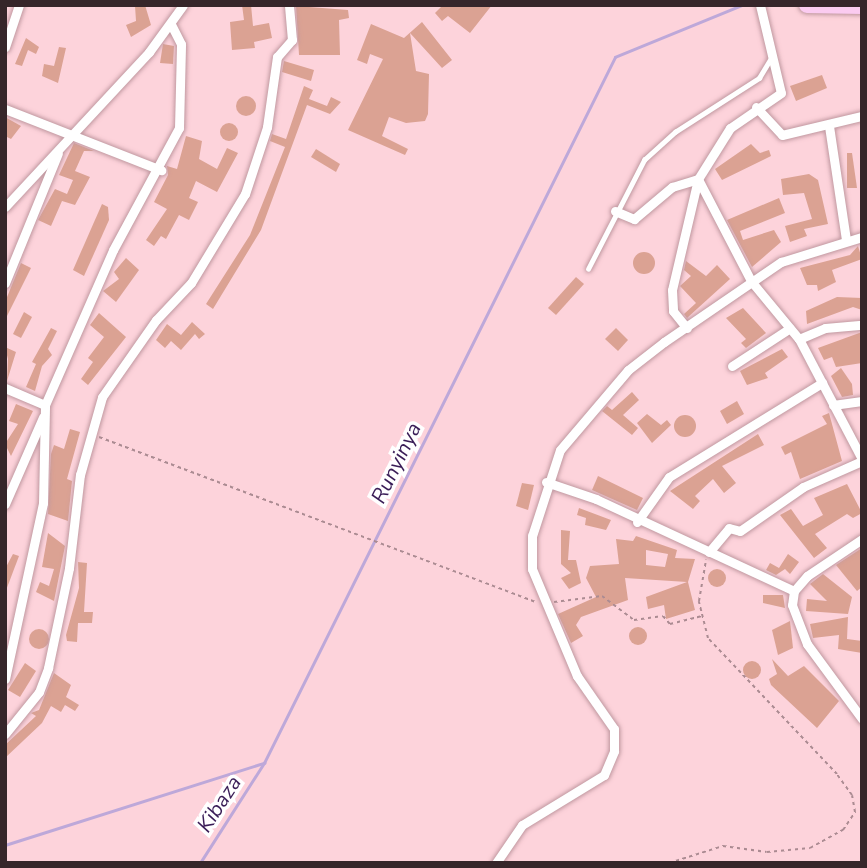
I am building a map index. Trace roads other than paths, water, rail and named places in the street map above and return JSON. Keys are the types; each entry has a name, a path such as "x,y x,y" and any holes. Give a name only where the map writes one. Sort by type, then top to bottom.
{"highway":[{"path":"807,5 862,6"}],"street":[{"path":"5,47 19,5"},
{"path":"5,207 171,23 183,5"},
{"path":"5,734 39,692 54,647 89,433 120,367 191,283 245,194 267,127 277,57 292,40 289,5"},
{"path":"687,328 673,311 672,290 698,179 730,128 756,107 771,103 781,93 770,60 761,5"},
{"path":"5,679 43,503 45,405 113,250 160,170 179,128 183,83 181,44 171,23"},
{"path":"756,107 782,135 829,126 862,116"},
{"path":"5,109 160,170"},
{"path":"829,126 846,240"},
{"path":"5,283 60,148"},
{"path":"615,211 634,219 672,187 698,179"},
{"path":"698,179 751,281 799,339 862,460 803,487 740,531 729,528 709,552"},
{"path":"496,863 522,825 604,775 614,751 614,729 577,676 544,604 532,569 531,536 559,450 588,411 628,370 751,281 781,262 862,237"},
{"path":"799,339 825,328 862,325"},
{"path":"732,366 790,328"},
{"path":"637,522 669,477 822,383"},
{"path":"5,388 45,405"},
{"path":"833,405 862,401"},
{"path":"5,504 44,416"},
{"path":"547,482 596,499 637,522 794,591"},
{"path":"862,539 826,558 794,591 792,606 807,644 862,719"}],"lane":[{"path":"588,269 615,211 644,160 675,132 759,78 770,60"}],"waterway":[{"name":"Runyinya","path":"5,845 264,763 615,57 742,5"},
{"name":"Kibaza","path":"200,863 264,763"}]}
